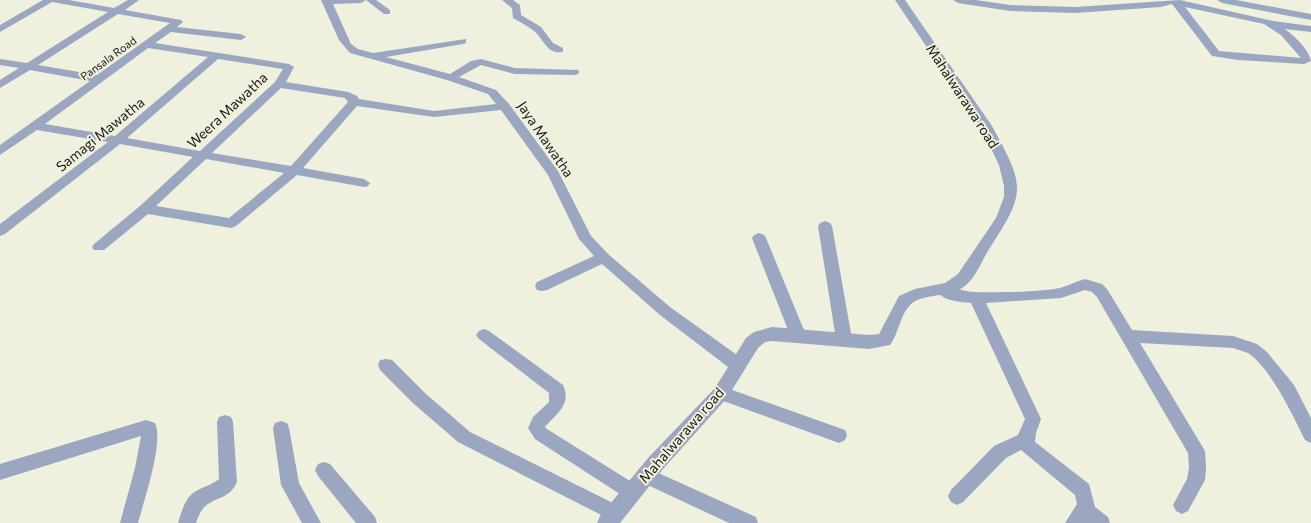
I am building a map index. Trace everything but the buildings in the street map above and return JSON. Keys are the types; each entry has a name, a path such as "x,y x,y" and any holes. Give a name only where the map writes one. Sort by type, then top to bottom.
{"street":[{"path":"0,29 50,0"},
{"path":"54,0 116,11"},
{"path":"0,85 134,0"},
{"path":"327,1 361,0"},
{"path":"370,0 387,12"},
{"path":"507,0 517,7 516,16 538,29 550,45 559,50"},
{"name":"Mahalwarawa road","path":"611,518 646,475 721,393 752,343 760,337 772,334 869,342 884,340 905,300 912,295 943,290 960,282 1003,218 1009,205 1011,194 1009,178 1003,160 986,126 900,0"},
{"path":"958,0 1010,8 1067,10 1161,4 1171,1 1272,24 1281,23 1311,29"},
{"path":"1222,0 1311,16"},
{"name":"Jaya Mawatha","path":"327,1 343,42 354,51 488,89 505,106 554,174 586,239 603,258 665,311 738,365"},
{"path":"1171,1 1216,54 1306,61 1304,54 1295,43 1272,24"},
{"name":"Pansala Road","path":"0,151 178,22 116,11"},
{"path":"170,29 241,37"},
{"path":"372,56 463,41"},
{"name":"Weera Mawatha","path":"99,247 145,209 279,84 289,68 148,45"},
{"name":"Samagi Mawatha","path":"0,231 118,140 216,56"},
{"path":"0,62 100,79"},
{"path":"451,78 475,63 481,62 516,71 574,72"},
{"path":"279,84 348,95 353,98 354,102"},
{"path":"354,102 434,114 505,106"},
{"path":"145,209 231,223 294,171 354,102"},
{"path":"36,126 364,184"},
{"path":"825,226 844,339"},
{"path":"759,238 798,336"},
{"path":"542,286 603,258"},
{"path":"943,290 956,296 976,298 1046,295 1062,293 1077,286 1092,286 1102,293 1196,451 1199,467 1197,479 1182,505"},
{"path":"976,298 1033,418 1025,440 1028,447 1083,490 1085,508 1088,514 1101,523"},
{"path":"484,335 557,390 559,397 557,404 538,421 536,428 541,434 632,492"},
{"path":"1128,336 1232,342 1252,348 1262,356 1288,390 1311,435"},
{"path":"386,365 420,399 464,437 611,518"},
{"path":"721,393 839,435"},
{"path":"187,523 190,507 195,501 206,494 219,490 228,482 225,422"},
{"path":"0,472 146,427 150,430 149,442 129,523"},
{"path":"281,428 290,485 312,523"},
{"path":"957,496 1000,452 1025,440"},
{"path":"324,470 368,523"},
{"path":"646,475 749,523"},
{"path":"1074,523 1085,508"}]}
